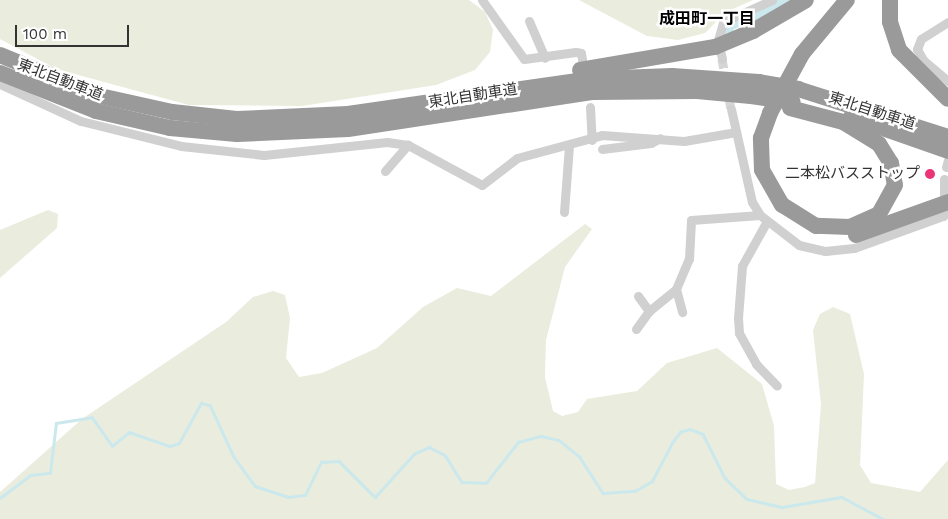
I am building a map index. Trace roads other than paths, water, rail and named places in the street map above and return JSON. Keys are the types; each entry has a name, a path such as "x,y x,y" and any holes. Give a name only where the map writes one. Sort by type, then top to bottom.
{"highway":[{"path":"380,110 715,47 753,32 806,0"},
{"path":"836,0 800,42 762,110 752,157 762,193 785,219 827,236 866,233 946,202"},
{"path":"753,93 794,100 842,122 879,144 891,163 895,185 879,214 850,227 816,226 782,205 762,170 761,138 774,104 802,54 847,0"},
{"path":"890,0 890,22 899,50 948,99"},
{"name":"東北自動車道","path":"0,56 100,96 172,112 273,120 380,110 602,78 672,76 794,100 948,137"},
{"name":"東北自動車道","path":"0,73 96,111 170,128 237,134 310,133 557,96 660,91 753,93"},
{"name":"東北自動車道","path":"794,100 842,114 947,159"}],"street":[{"path":"482,0 524,59 545,58 576,52 581,54 583,65"},
{"path":"718,40 723,22 772,0"},
{"path":"529,21 545,58"},
{"path":"948,22 922,39 917,49 923,60 948,81"},
{"path":"0,84 90,124 181,146 264,154 408,144 482,185 517,158 612,134 684,141 736,132"},
{"path":"590,107 592,140"},
{"path":"731,108 743,179 764,218 799,245 836,251 943,216 946,202 944,179"},
{"path":"602,149 651,143 660,138"},
{"path":"385,171 408,144"},
{"path":"564,212 569,146"},
{"path":"636,329 649,311 676,289 689,259 687,237 694,217 764,218"},
{"path":"764,218 742,266 739,333 756,364 777,386"},
{"path":"676,289 682,312"},
{"path":"638,296 649,311"}],"waterway":[{"path":"724,37 728,24 787,0"},
{"path":"0,498 30,475 50,473 56,423 92,417 112,446 129,432 170,446 179,443 201,403 210,405 234,457 255,486 288,497 305,495 321,462 339,461 375,497 414,454 429,447 445,455 462,482 486,483 518,442 541,436 559,440 579,456 603,493 635,491 652,481 680,432 690,429 703,434 725,478 747,499 782,507 842,497 883,519"}],"tunnel":[{"path":"722,59 731,109"}],"place":[{"name":"二本松バスストップ","path":"930,174"}],"district":[{"name":"成田町一丁目","path":"707,19"}]}
